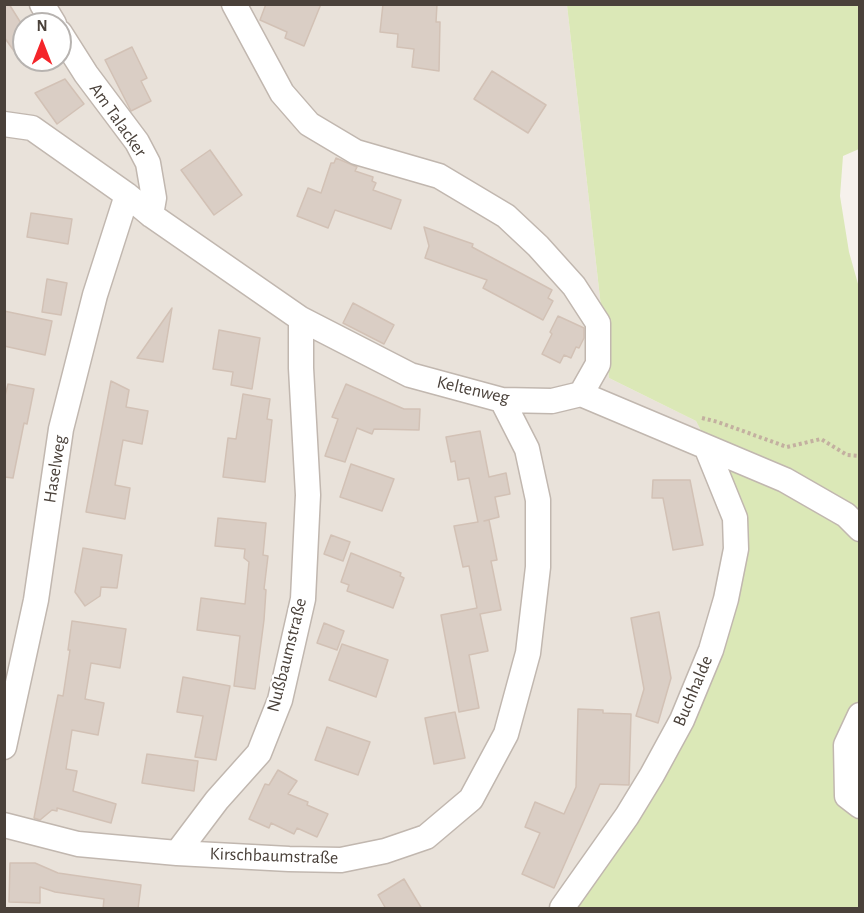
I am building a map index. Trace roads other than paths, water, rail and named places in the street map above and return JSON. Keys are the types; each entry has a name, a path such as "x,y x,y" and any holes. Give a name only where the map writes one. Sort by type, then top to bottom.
{"street":[{"path":"234,4 282,93 309,124 356,152 439,176 457,186 506,216 567,278 598,323 598,364 581,394 785,480 846,515 860,530"},
{"name":"Am Talacker","path":"72,52 137,142 148,163 154,198 151,215"},
{"name":"Keltenweg","path":"4,124 32,128 127,195 151,215 301,319 410,375 502,400 552,401 581,394"},
{"name":"Haselweg","path":"4,747 36,600 61,429 95,295 127,195"},
{"name":"Nußbaumstraße","path":"177,853 217,800 259,753 280,700 303,599 307,507 301,319"},
{"name":"Kirschbaumstraße","path":"4,825 78,844 177,853 341,860 385,851 426,837 471,799 506,734 528,653 538,567 538,500 527,448 502,400"},
{"name":"Buchhalde","path":"562,909 627,816 652,775 682,720 711,650 726,599 736,549 735,518 707,448"},
{"path":"860,715 846,745 847,796 860,806"}]}
